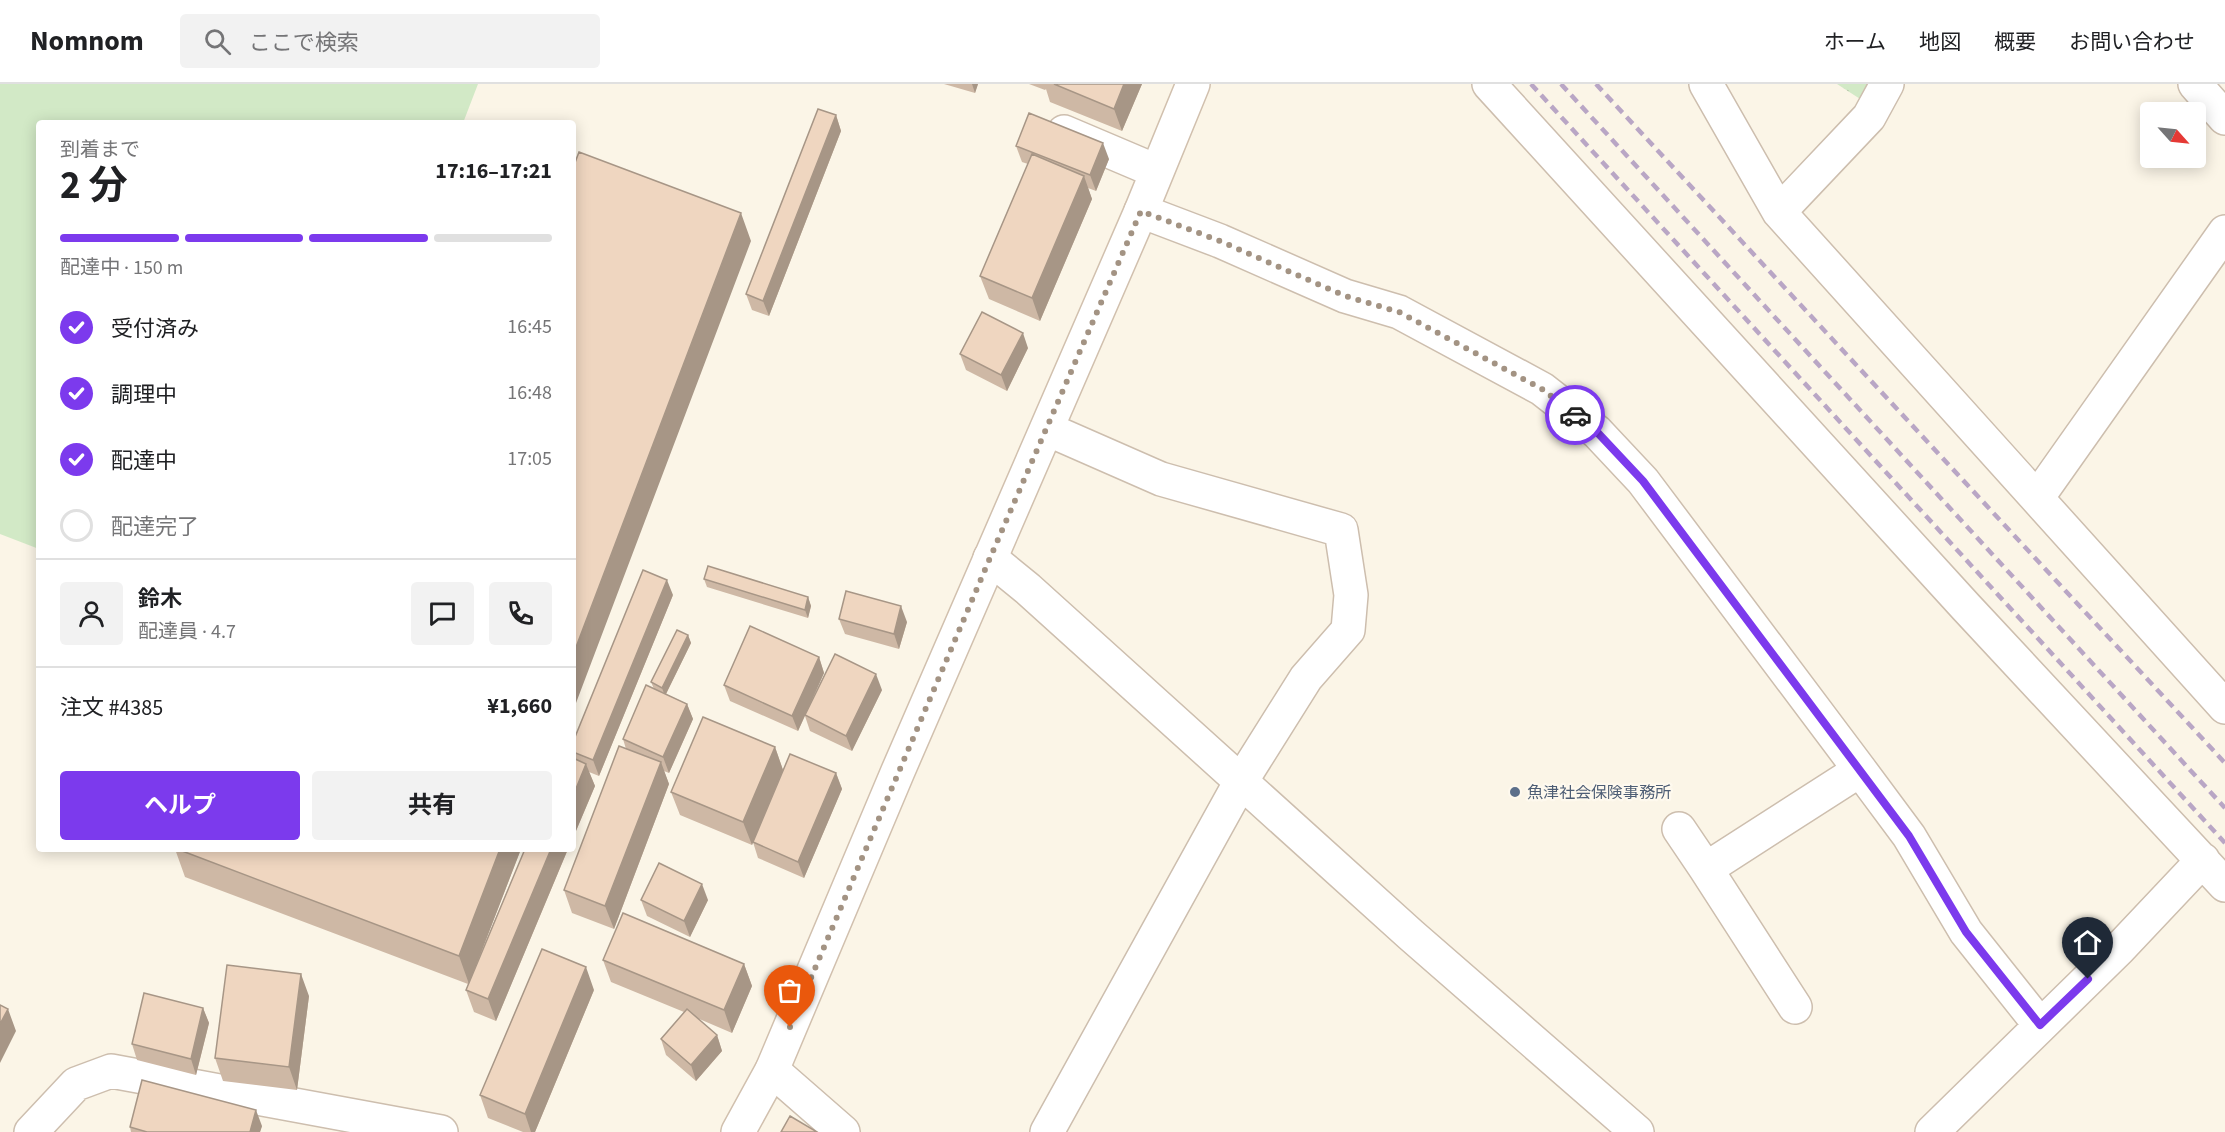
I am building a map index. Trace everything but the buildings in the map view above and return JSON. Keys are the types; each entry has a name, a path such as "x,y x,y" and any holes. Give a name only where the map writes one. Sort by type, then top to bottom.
{"street":[{"path":"738,1132 772,1070 1141,211 1193,84"},
{"path":"1490,84 1966,607 2225,885"},
{"path":"1706,84 1779,212 2225,707"},
{"path":"1779,212 1869,117 1887,84"},
{"path":"2197,85 2225,118"},
{"path":"1039,121 1156,171"},
{"path":"1141,211 1220,241 1345,296 1399,312 1542,389 1597,432 1643,481 1860,770 1909,836 1966,932 2040,1025"},
{"path":"2037,498 2225,232"},
{"path":"1047,429 1161,479 1341,530 1351,595 1348,630 1306,678 1240,783 1047,1132"},
{"path":"990,558 1028,589 1203,746 1240,783 1411,935 1637,1132"},
{"path":"1706,869 1860,770"},
{"path":"1679,829 1794,1007"},
{"path":"1932,1132 2119,949 2203,860"},
{"path":"772,1070 843,1132"},
{"path":"31,1132 76,1084 111,1071 441,1132"}],"green space":[{"path":"0,84 478,84 464,120 36,120 36,548 0,534"},
{"path":"1837,84 1886,84 1874,108"}],"railway":[{"path":"1531,84 2225,843"},
{"path":"1561,84 2225,808"},
{"path":"1596,84 2225,763"}],"way so far":[{"path":"790,1027 898,771 1141,211 1220,241 1345,296 1399,312 1542,389 1575,415"}],"place":[{"name":"魚津社会保険事務所","path":"1515,792"}],"route":[{"path":"1575,415 1597,432 1643,481 1909,836 1966,932 2040,1025 2088,979"}]}
